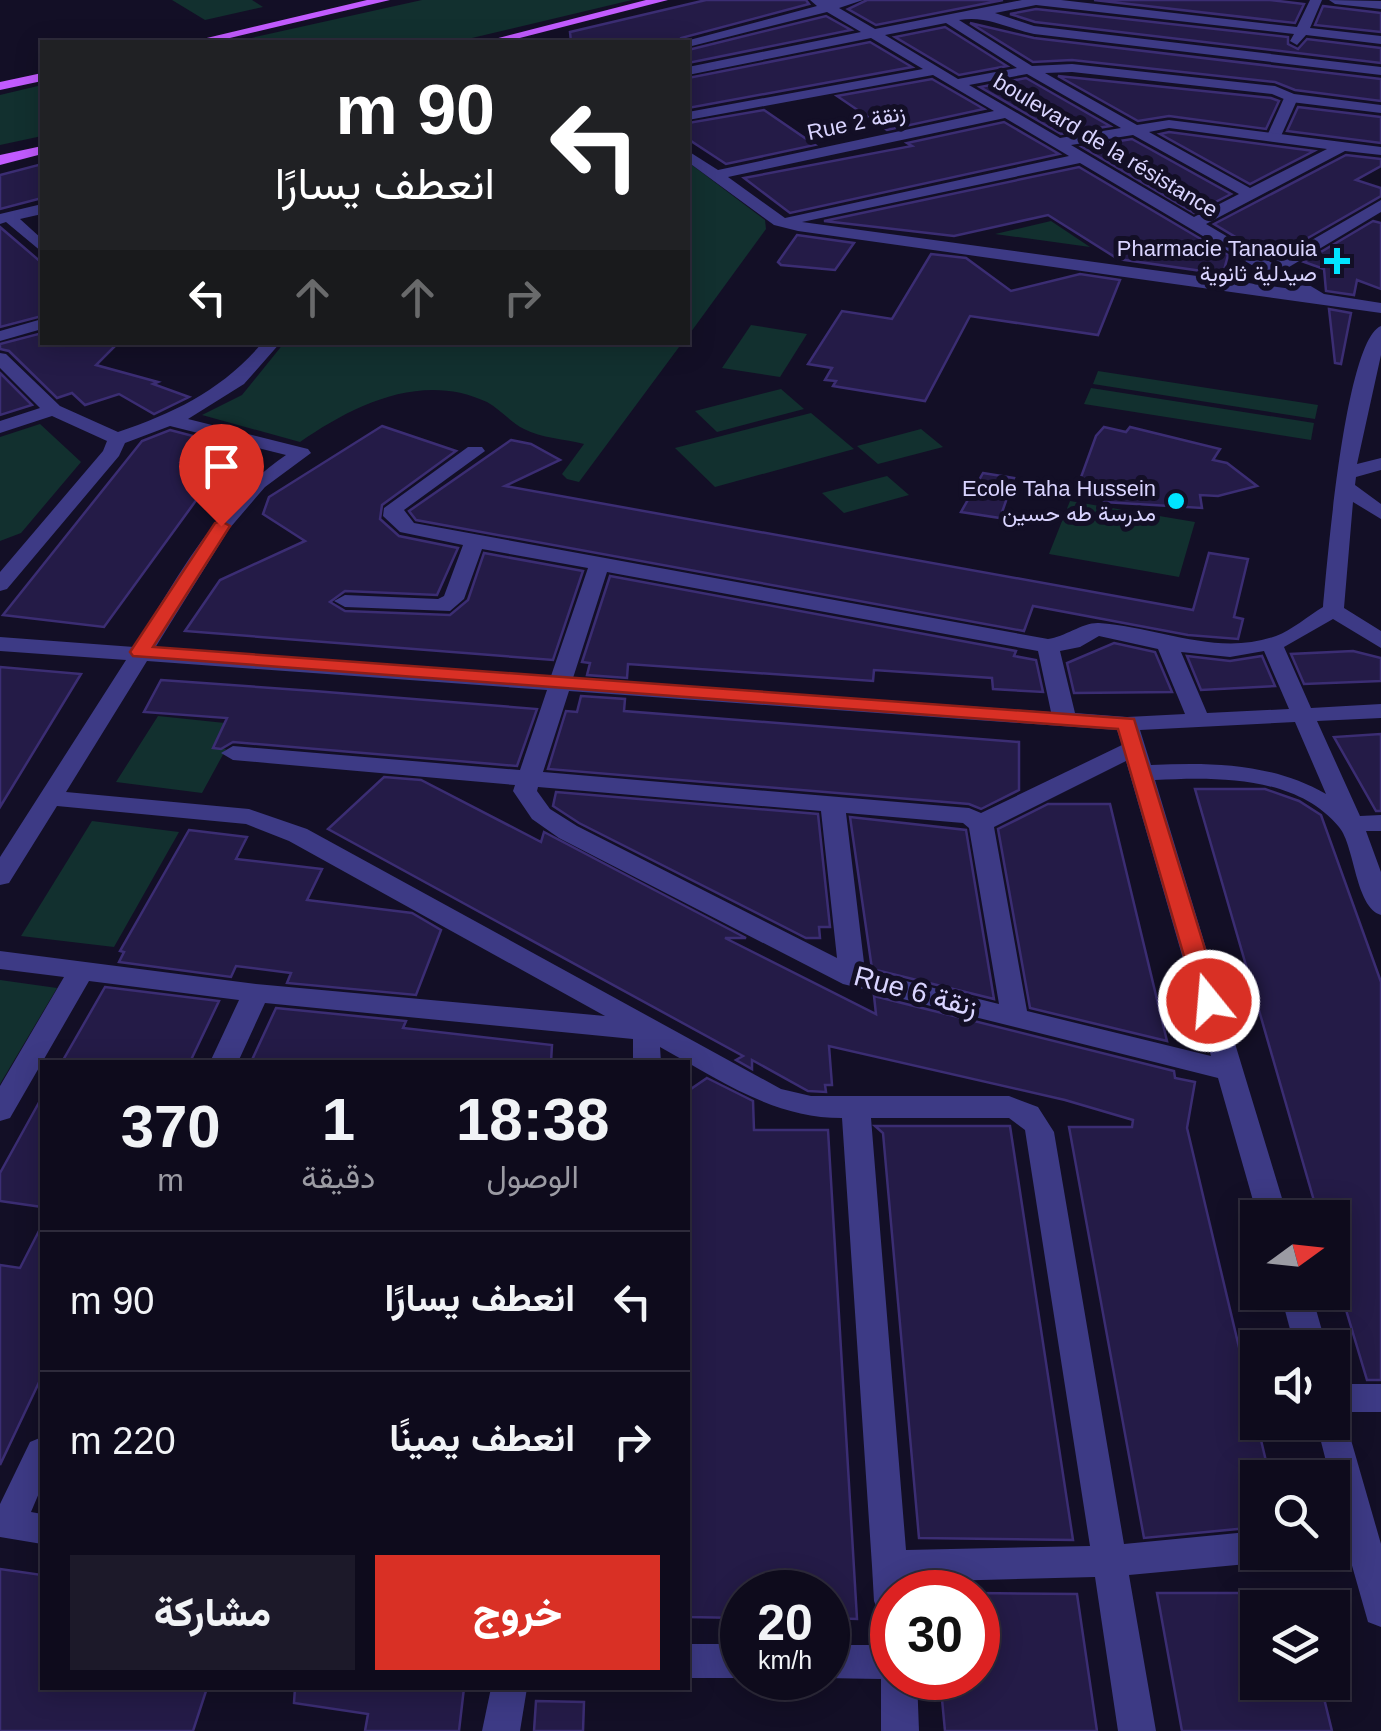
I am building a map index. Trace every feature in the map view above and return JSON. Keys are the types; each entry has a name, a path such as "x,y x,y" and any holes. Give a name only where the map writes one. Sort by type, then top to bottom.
{"main road":[{"path":"206,40 384,0"},
{"path":"498,40 662,0"},
{"path":"0,86 40,76"},
{"path":"0,160 40,150"}],"street":[{"path":"690,42 822,3 856,0"},
{"path":"690,71 876,36 1023,2 1050,0 1381,40"},
{"path":"1274,90 1316,0"},
{"path":"1336,0 1381,5"},
{"name":"boulevard de la résistance","path":"822,3 1319,298 1381,308"},
{"path":"981,11 1021,28 1381,71"},
{"path":"948,19 1029,70 1252,195"},
{"path":"957,84 1029,70 1085,68 1274,90 1291,98 1381,109"},
{"path":"690,116 934,71"},
{"path":"1274,136 1291,98"},
{"name":"Rue 2 زنقة","path":"714,175 1008,113"},
{"path":"1058,142 1181,124 1381,151"},
{"path":"1194,224 1344,146"},
{"path":"690,157 780,222 1319,298"},
{"path":"780,222 1081,158"},
{"path":"1272,270 1381,205"},
{"path":"5,218 40,209"},
{"path":"5,218 40,245"},
{"path":"0,336 40,325"},
{"path":"1333,610 1347,480 1367,364 1381,331"},
{"path":"0,358 53,410 117,439 172,421 228,392 269,345"},
{"path":"0,428 53,410"},
{"path":"0,877 221,526 258,483 301,453 172,421"},
{"path":"0,585 112,452 117,439"},
{"path":"475,452 404,498 394,508 393,516 407,528 475,542 1048,646 1072,642 1096,630 1167,644 1230,650 1272,645 1333,610"},
{"path":"1347,480 1381,464"},
{"path":"1347,480 1381,513"},
{"path":"345,601 442,606 453,599 475,542"},
{"path":"528,780 599,564"},
{"path":"1333,610 1381,641"},
{"path":"0,644 1064,717 1196,770 1270,778 1296,785 1326,802 1351,824 1381,822"},
{"path":"1167,644 1199,721"},
{"path":"1272,645 1351,824 1381,906"},
{"path":"1048,646 1064,717"},
{"path":"981,825 993,814 1199,721 1381,711"},
{"path":"1135,748 1268,1200"},
{"path":"233,753 970,816 981,825 1015,1017"},
{"name":"Rue 6 زنقة","path":"528,780 525,791 532,804 568,832 852,976 1230,1071"},
{"path":"50,798 248,817 298,835 773,1097 811,1108 1009,1107 1025,1111 1036,1120 1136,1731"},
{"path":"833,806 852,976"},
{"path":"0,960 256,992 646,1030"},
{"path":"0,1110 81,972"},
{"path":"225,1060 256,992"},
{"path":"646,1030 647,1060"},
{"path":"856,1108 890,1570"},
{"path":"1350,1398 1381,1398"},
{"path":"40,1456 4,1522 40,1529"},
{"path":"1350,1545 1381,1610"},
{"path":"1000,1572 1240,1549"},
{"path":"690,1661 720,1662"},
{"path":"501,1731 509,1690"},
{"path":"899,1700 900,1731"}],"green space":[{"path":"172,0 252,0 263,7 205,20"},
{"path":"422,0 632,0 463,40 242,40"},
{"path":"40,85 40,136 0,145 0,95"},
{"path":"690,164 765,220 766,229 690,333"},
{"path":"1051,221 1090,247 995,234"},
{"path":"751,325 807,334 780,377 722,368"},
{"path":"282,345 681,345 579,482 562,474 584,444 531,432 487,402 462,393 413,391 389,396 342,416 300,442 202,415 242,395"},
{"path":"1098,371 1318,405 1315,419 1093,384"},
{"path":"1091,388 1314,423 1311,440 1084,404"},
{"path":"781,389 804,409 717,432 695,411"},
{"path":"811,413 854,449 715,487 675,448"},
{"path":"40,424 81,462 21,533 0,541 0,437"},
{"path":"921,429 943,447 878,464 857,446"},
{"path":"887,476 909,495 844,513 822,493"},
{"path":"1070,501 1195,522 1179,577 1049,554"},
{"path":"158,716 225,723 213,747 226,749 202,793 116,782"},
{"path":"92,821 179,832 114,947 21,936"},
{"path":"0,980 57,988 0,1084"}],"building":[{"path":"706,0 806,0 809,4 680,40 571,40 570,32"},
{"path":"867,0 1003,0 876,25 848,9"},
{"path":"1094,0 1270,0 1304,4 1295,23"},
{"path":"1323,6 1381,13 1381,32 1315,25"},
{"path":"1036,9 1288,37 1288,44 1298,49 1307,39 1381,48 1381,63 1035,22 1010,14"},
{"path":"826,16 851,30 690,63 690,50"},
{"path":"970,23 1034,38 1381,79 1381,101 1295,90 1275,82 1072,60 1033,62"},
{"path":"945,27 1007,66 959,75 895,37"},
{"path":"870,42 912,67 690,108 690,78"},
{"path":"1058,76 1279,101 1266,129 1169,116 1138,121"},
{"path":"1026,78 1110,126 1061,134 980,87"},
{"path":"932,79 984,109 887,130 837,96"},
{"path":"1298,107 1381,117 1381,143 1287,131"},
{"path":"764,110 815,145 726,164 690,140 690,123"},
{"path":"1004,122 1059,154 790,213 744,178 912,146 907,143"},
{"path":"1160,134 1314,151 1250,184"},
{"path":"1132,139 1231,194 1194,213 1082,147"},
{"path":"1346,155 1381,159 1381,166 1356,180 1381,188 1381,196 1280,254 1244,242 1214,224"},
{"path":"40,165 40,199 0,209 0,175"},
{"path":"1079,167 1228,255 1223,274 1118,259 1048,215 954,236 824,221"},
{"path":"1373,221 1381,223 1381,289 1357,280 1354,295 1326,291 1324,269 1304,262"},
{"path":"0,227 40,261 40,317 0,327"},
{"path":"797,235 854,243 835,270 781,265 778,262"},
{"path":"931,254 966,258 1011,291 1080,274 1120,280 1098,335 970,316 925,401 833,386 836,381 825,380 832,368 808,364 842,311 892,319"},
{"path":"1329,309 1351,313 1341,364 1335,363"},
{"path":"40,334 40,345 116,345 96,365 158,382 153,384 189,397 154,414 119,394 85,405 72,393 57,398 9,351 0,349 0,344"},
{"path":"0,373 32,405 0,415"},
{"path":"382,426 456,451 382,505 380,519 399,536 458,548 437,595 345,591 330,602 345,611 450,615 468,600 484,553 583,571 553,660 185,631 220,580 305,541 263,514 269,497"},
{"path":"1104,427 1126,432 1130,427 1220,449 1213,460 1227,463 1257,486 1218,496 1200,495 1202,508 1104,502 1103,496 1080,495 1080,480 1096,436"},
{"path":"170,430 212,441 181,462 216,473 104,627 3,615 142,441"},
{"path":"511,440 531,444 560,460 505,486 1193,610 1209,553 1248,559 1234,617 1243,619 1238,639 1188,635 1033,606 1024,631 416,520 409,511"},
{"path":"983,473 1014,478 1000,518 961,512"},
{"path":"610,576 1016,651 1014,656 1036,660 1043,692 993,689 992,678 874,670 873,681 628,664 627,678 587,675 590,663 582,662"},
{"path":"1114,643 1155,652 1172,692 1074,693 1067,663"},
{"path":"1353,651 1381,658 1381,681 1304,684 1291,654"},
{"path":"1187,656 1230,661 1262,656 1275,686 1201,690"},
{"path":"0,667 81,674 0,807"},
{"path":"161,680 537,709 517,766 233,742 221,749 213,748 227,718 144,712"},
{"path":"581,696 625,699 624,711 1019,742 1019,790 981,809 969,804 548,769 566,711 577,712"},
{"path":"1381,734 1381,811 1376,811 1334,737"},
{"path":"384,777 421,780 541,842 544,832 746,938 725,938 876,1014 874,996 1174,1071 1175,1078 1195,1082 1187,1128 1240,1351 1240,1440 1261,1440 1266,1460 1240,1460 1240,1529 1144,1538 1069,1127 1132,1127 1133,1120 1065,1100 829,1046 832,1085 825,1085 826,1092 808,1091 752,1060 752,1069 736,1060 743,1056 328,829"},
{"path":"1195,789 1265,789 1299,801 1321,815 1381,982 1381,1380 1367,1380 1346,1310 1350,1310 1350,1200 1314,1200"},
{"path":"556,792 818,814 830,927 819,927 820,938 806,938 579,823 553,806"},
{"path":"1048,804 1110,804 1167,1041 1030,1008 998,829"},
{"path":"850,817 966,830 994,999 872,969"},
{"path":"189,830 247,837 236,859 322,869 307,900 412,913 441,930 416,995 287,983 291,973 236,966 231,977 119,962 124,952 120,951"},
{"path":"105,987 219,1001 191,1060 63,1060"},
{"path":"276,1008 406,1021 403,1028 552,1045 551,1060 252,1060"},
{"path":"707,1078 753,1101 754,1130 828,1130 857,1619 850,1619 850,1570 720,1570 720,1618 690,1617 690,1090"},
{"path":"40,1101 40,1207 0,1201 0,1173"},
{"path":"875,1126 1010,1126 1073,1540 919,1538 883,1133"},
{"path":"40,1229 40,1380 0,1465 0,1265 20,1268"},
{"path":"0,1569 40,1575 40,1690 206,1690 193,1731 0,1731"},
{"path":"1000,1593 1077,1594 1097,1731 945,1731 942,1700 1000,1700"},
{"path":"1157,1593 1240,1593 1240,1700 1324,1700 1332,1731 1182,1731"},
{"path":"295,1690 464,1690 459,1731 365,1731 368,1714 294,1703"},
{"path":"536,1701 584,1702 583,1731 534,1731"}],"place":[{"name":"Pharmacie Tanaouia صيدلية ثانوية","path":"1337,261"},
{"name":"Ecole Taha Hussein مدرسة طه حسين","path":"1176,501"}],"route":[{"path":"221,526 140,652 1127,724 1209,1001"}]}
